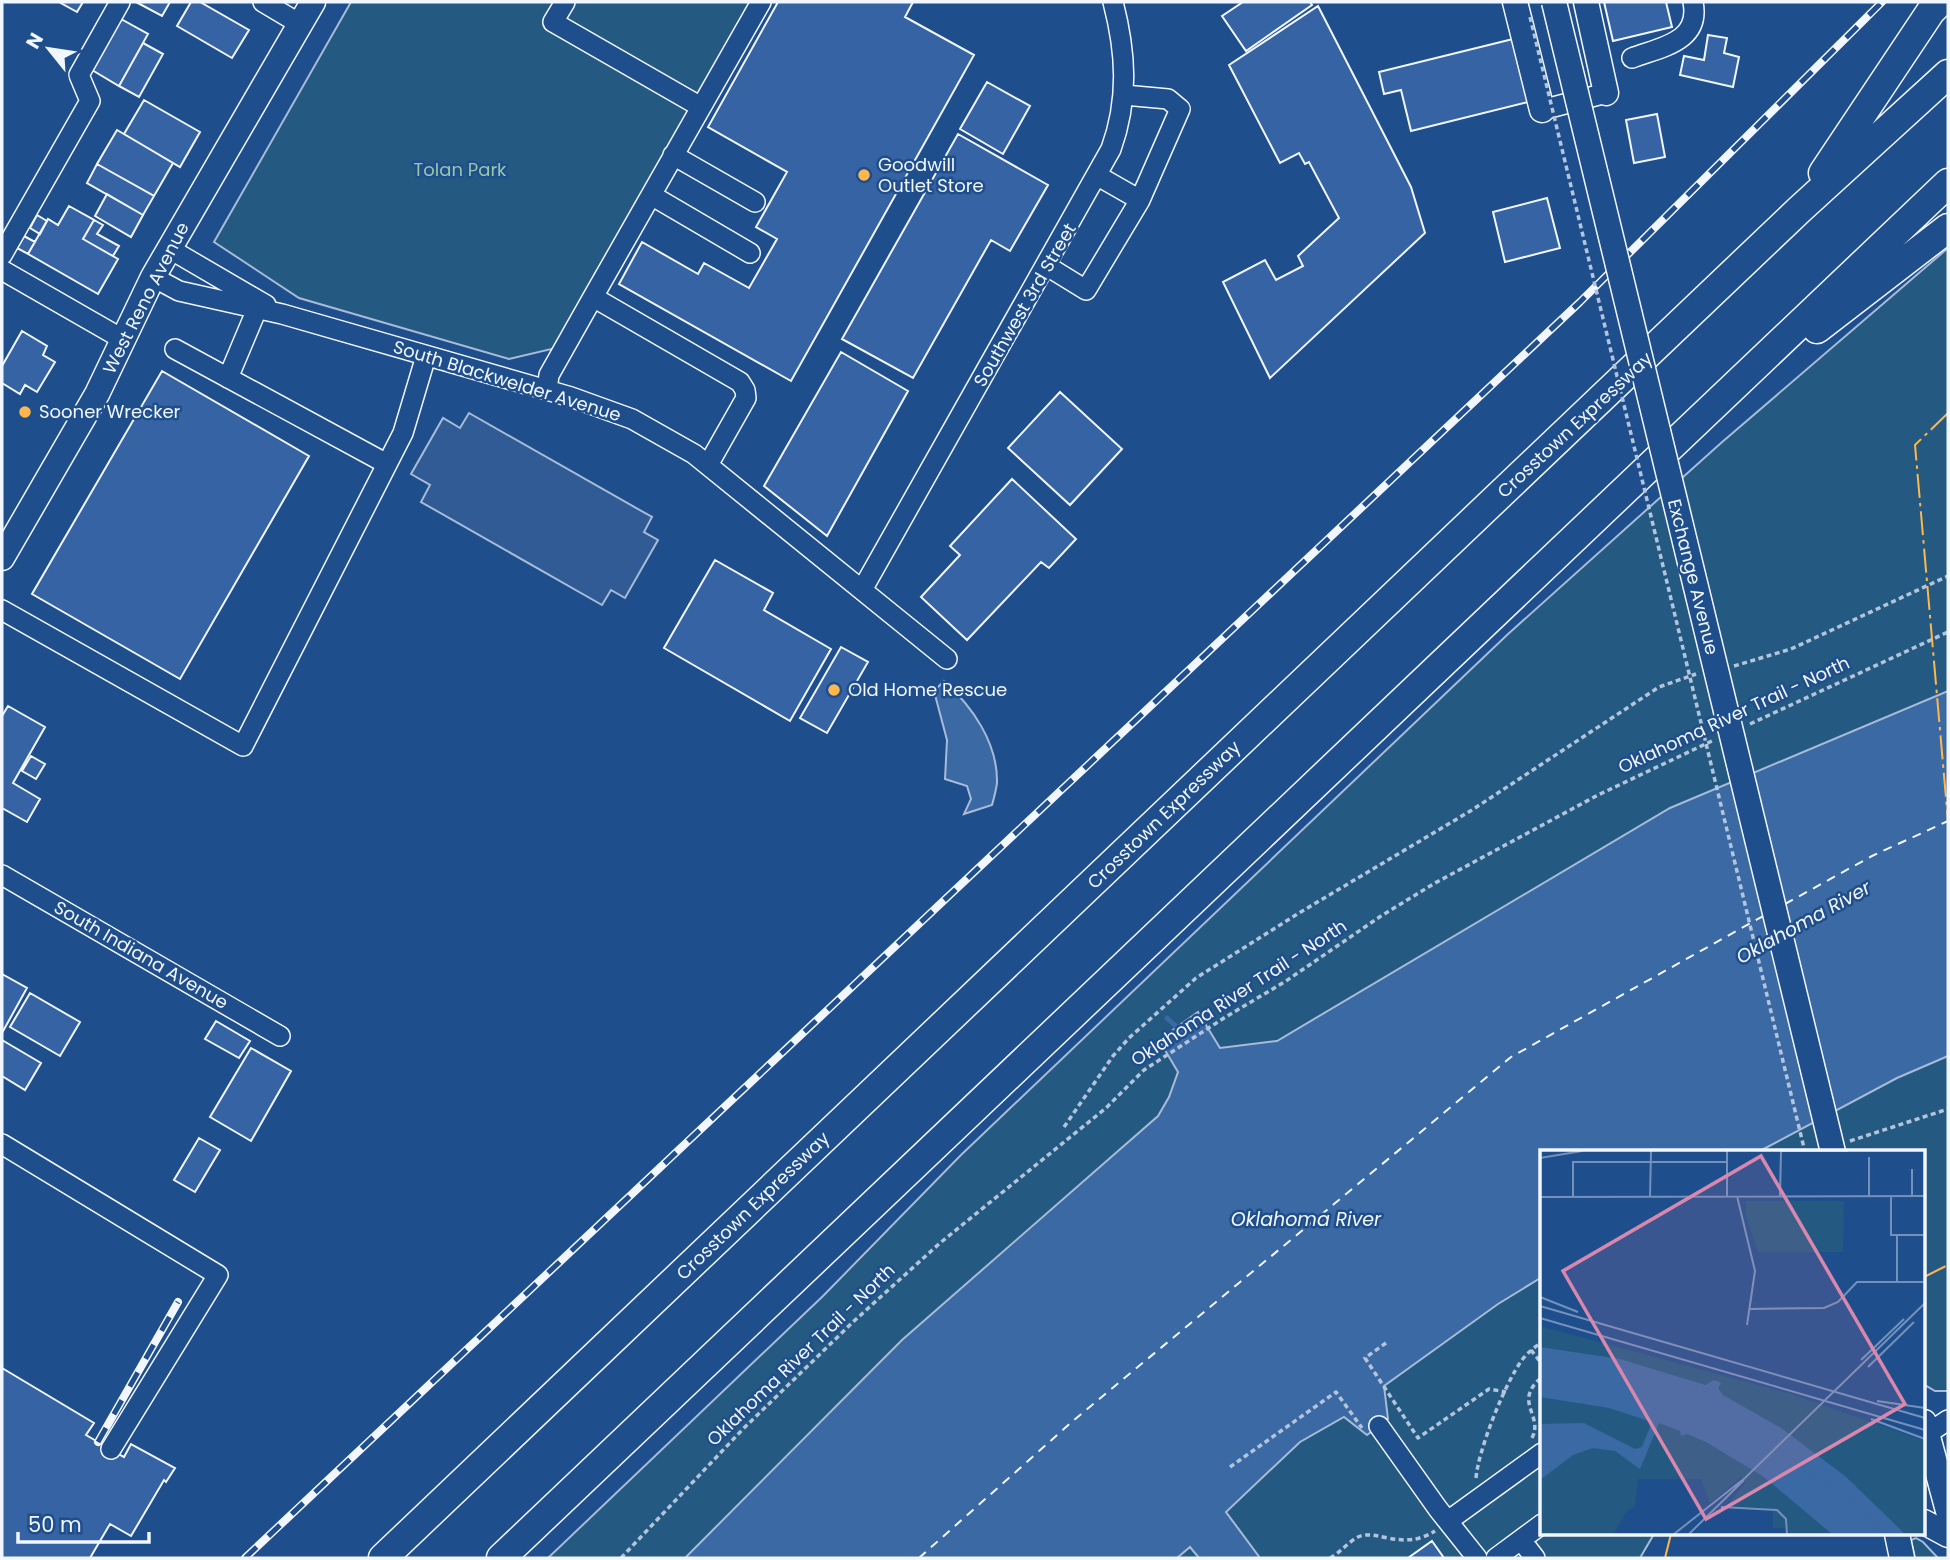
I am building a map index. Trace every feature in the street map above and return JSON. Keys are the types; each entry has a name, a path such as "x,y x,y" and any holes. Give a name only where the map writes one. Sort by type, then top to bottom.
{"highway":[{"path":"1799,210 1931,11 1940,2"},
{"name":"Crosstown Expressway","path":"383,1558 1799,210 1948,74"},
{"path":"501,1558 1948,183"},
{"path":"1690,426 1948,228"},
{"path":"370,1558 414,1528"}],"main road":[{"name":"West Reno Avenue","path":"2,558 97,394 153,277 313,2"},
{"name":"Exchange Avenue","path":"1554,2 1839,1148"},
{"path":"1586,2 1606,93"},
{"path":"1522,10 1542,110"},
{"path":"1926,1435 1948,1511"},
{"path":"1926,1523 1948,1535"},
{"path":"1897,1536 1902,1558"}],"street":[{"path":"2,254 90,102 79,75 120,2"},
{"path":"263,2 300,24"},
{"path":"565,2 553,22 701,107"},
{"path":"547,390 550,375 593,297 761,2"},
{"name":"Southwest 3rd Street","path":"862,590 1098,176 1115,137 1124,95 1125,65 1113,2"},
{"path":"1633,58 1685,37 1692,27 1695,10 1693,2"},
{"path":"1542,110 1606,93"},
{"path":"1047,266 1086,290 1140,200 1180,108 1168,99 1124,95"},
{"path":"673,155 755,202"},
{"path":"1098,176 1140,200"},
{"path":"651,195 750,253"},
{"name":"South Blackwelder Avenue","path":"170,249 282,314"},
{"path":"2,270 124,340"},
{"name":"South Blackwelder Avenue","path":"153,277 179,291 282,314 547,390 632,419 708,464 947,659"},
{"path":"593,297 740,382 746,398 708,464"},
{"path":"228,378 257,309"},
{"path":"175,349 387,464"},
{"path":"2,610 243,746 402,433 426,355"},
{"name":"South Indiana Avenue","path":"2,875 280,1036"},
{"path":"2,1144 218,1275 111,1449"},
{"path":"1926,1431 1948,1420"},
{"path":"1373,1430 1476,1558"},
{"path":"1448,1521 1478,1488 1536,1447"},
{"path":"1496,1558 1540,1526"},
{"path":"1521,1540 1535,1558"}],"path":[{"path":"1522,10 1805,1150"},
{"path":"1732,666 1791,649 1948,576"},
{"name":"Oklahoma River Trail - North","path":"1743,727 1948,632"},
{"path":"1064,1127 1113,1056 1129,1038 1196,978 1472,810 1659,687 1680,678 1706,672"},
{"name":"Oklahoma River Trail - North","path":"621,1558 716,1456 853,1322 940,1243 1105,1108 1144,1070 1223,1018 1286,981 1381,916 1454,873 1630,779 1722,736"},
{"path":"1839,1148 1948,1110"},
{"path":"1387,1343 1365,1358 1418,1438 1489,1390 1506,1392"},
{"path":"1478,1488 1475,1476 1506,1392 1518,1366 1540,1343"},
{"path":"1531,1350 1540,1361"},
{"path":"1536,1447 1528,1395 1540,1379"},
{"path":"1230,1467 1336,1392 1373,1430"},
{"path":"1478,1488 1486,1473"},
{"path":"1330,1558 1358,1537 1411,1541 1428,1535 1448,1521"}],"green space":[{"name":"Tolan Park","path":"351,2 752,2 556,348 509,359 299,298 214,242"},
{"path":"1948,248 1948,1391 1935,1391 1926,1386 1926,1150 1540,1150 1540,1536 1653,1536 1640,1558 548,1558 823,1296 961,1155 1507,635 1721,443"},
{"path":"1916,1538 1938,1558 1915,1558 1911,1540"}],"shaded area":[{"path":"469,413 652,517 644,532 658,540 625,598 611,590 602,605 421,502 430,485 411,474 443,418 460,428"}],"water":[{"path":"944,681 964,702 981,726 996,768 997,783 992,805 964,814 971,799 967,786 945,779 947,740 934,691"},
{"name":"Oklahoma River","path":"1948,691 1948,1056 1897,1078 1762,1150 1540,1150 1540,1278 1498,1304 1384,1386 1388,1419 1367,1435 1344,1417 1300,1442 1226,1512 1260,1558 1199,1558 1190,1547 1177,1558 685,1558 902,1340 1158,1116 1169,1097 1178,1072 1159,1040 1198,1012 1220,1048 1277,1041 1670,808"}],"building":[{"path":"59,2 83,2 77,12"},
{"path":"136,2 170,2 162,16"},
{"path":"191,2 200,2 249,30 232,58 177,26"},
{"path":"778,2 913,2 905,17 974,55 791,381 619,284 642,242 698,274 704,263 749,288 777,239 756,227 787,172 708,127"},
{"path":"1243,2 1310,2 1312,5 1246,51 1222,16"},
{"path":"1604,2 1666,2 1672,27 1613,41"},
{"path":"1318,6 1411,187 1425,233 1270,378 1223,282 1265,260 1276,280 1303,266 1298,256 1339,218 1309,162 1305,164 1299,153 1280,163 1229,65"},
{"path":"121,19 148,34 119,86 92,70"},
{"path":"1708,35 1727,38 1724,53 1739,57 1733,87 1680,75 1684,56 1704,60"},
{"path":"1513,39 1528,102 1411,131 1401,90 1384,94 1379,72"},
{"path":"143,43 163,54 139,97 119,86"},
{"path":"987,82 1030,106 1003,154 960,129"},
{"path":"144,100 200,132 180,167 124,134"},
{"path":"1657,114 1665,157 1634,163 1626,120"},
{"path":"117,130 173,163 154,196 97,164"},
{"path":"958,134 1048,185 1010,251 991,240 913,378 842,339"},
{"path":"97,164 154,196 143,215 87,183"},
{"path":"107,194 143,215 131,237 95,216"},
{"path":"1547,198 1560,248 1505,262 1493,212"},
{"path":"69,206 94,220 83,239 118,259 98,294 28,254 48,219 58,225"},
{"path":"37,215 47,221 40,234 30,228"},
{"path":"94,220 103,225 97,234 119,246 113,256 83,239"},
{"path":"24,236 35,242 28,254 17,248"},
{"path":"22,331 47,346 43,355 55,362 37,392 25,385 20,394 2,383 2,366"},
{"path":"841,352 908,391 827,536 764,486"},
{"path":"162,371 309,456 180,679 32,594"},
{"path":"1060,392 1122,449 1070,505 1008,448"},
{"path":"1012,479 1076,539 1049,568 1041,562 967,640 921,597 960,555 950,546"},
{"path":"715,560 773,593 764,610 831,649 790,721 664,648"},
{"name":"Old Home Rescue","path":"841,647 868,662 827,733 800,718"},
{"path":"8,706 45,727 13,783 40,799 27,822 2,808 2,716"},
{"path":"31,756 45,764 36,779 22,771"},
{"path":"2,974 27,988 2,1033"},
{"path":"30,993 80,1022 60,1056 10,1027"},
{"path":"216,1021 250,1041 239,1058 205,1039"},
{"path":"2,1040 41,1063 25,1090 2,1076"},
{"path":"251,1048 291,1071 251,1141 210,1117"},
{"path":"199,1138 220,1150 195,1192 174,1180"},
{"path":"2,1368 94,1423 86,1435 124,1457 131,1444 175,1468 166,1482 164,1480 131,1536 110,1524 90,1558 2,1558"},
{"path":"1432,1541 1444,1558 1408,1558"}],"waterway":[{"path":"1167,1018 1180,1030"}],"ferry route":[{"path":"1785,904 1872,856 1948,821"},
{"path":"919,1558 1074,1420 1511,1057 1765,915"}],"railway":[{"path":"245,1558 1580,302 1882,2"},
{"path":"98,1442 178,1302"}],"power":[{"path":"1948,413 1915,445 1948,821"},
{"path":"1926,1276 1948,1265"},
{"path":"1665,1558 1670,1536"}],"place":[{"name":"Goodwill Outlet Store","path":"864,175"},
{"name":"Sooner Wrecker","path":"25,412"},
{"name":"Old Home Rescue","path":"834,690"}]}
